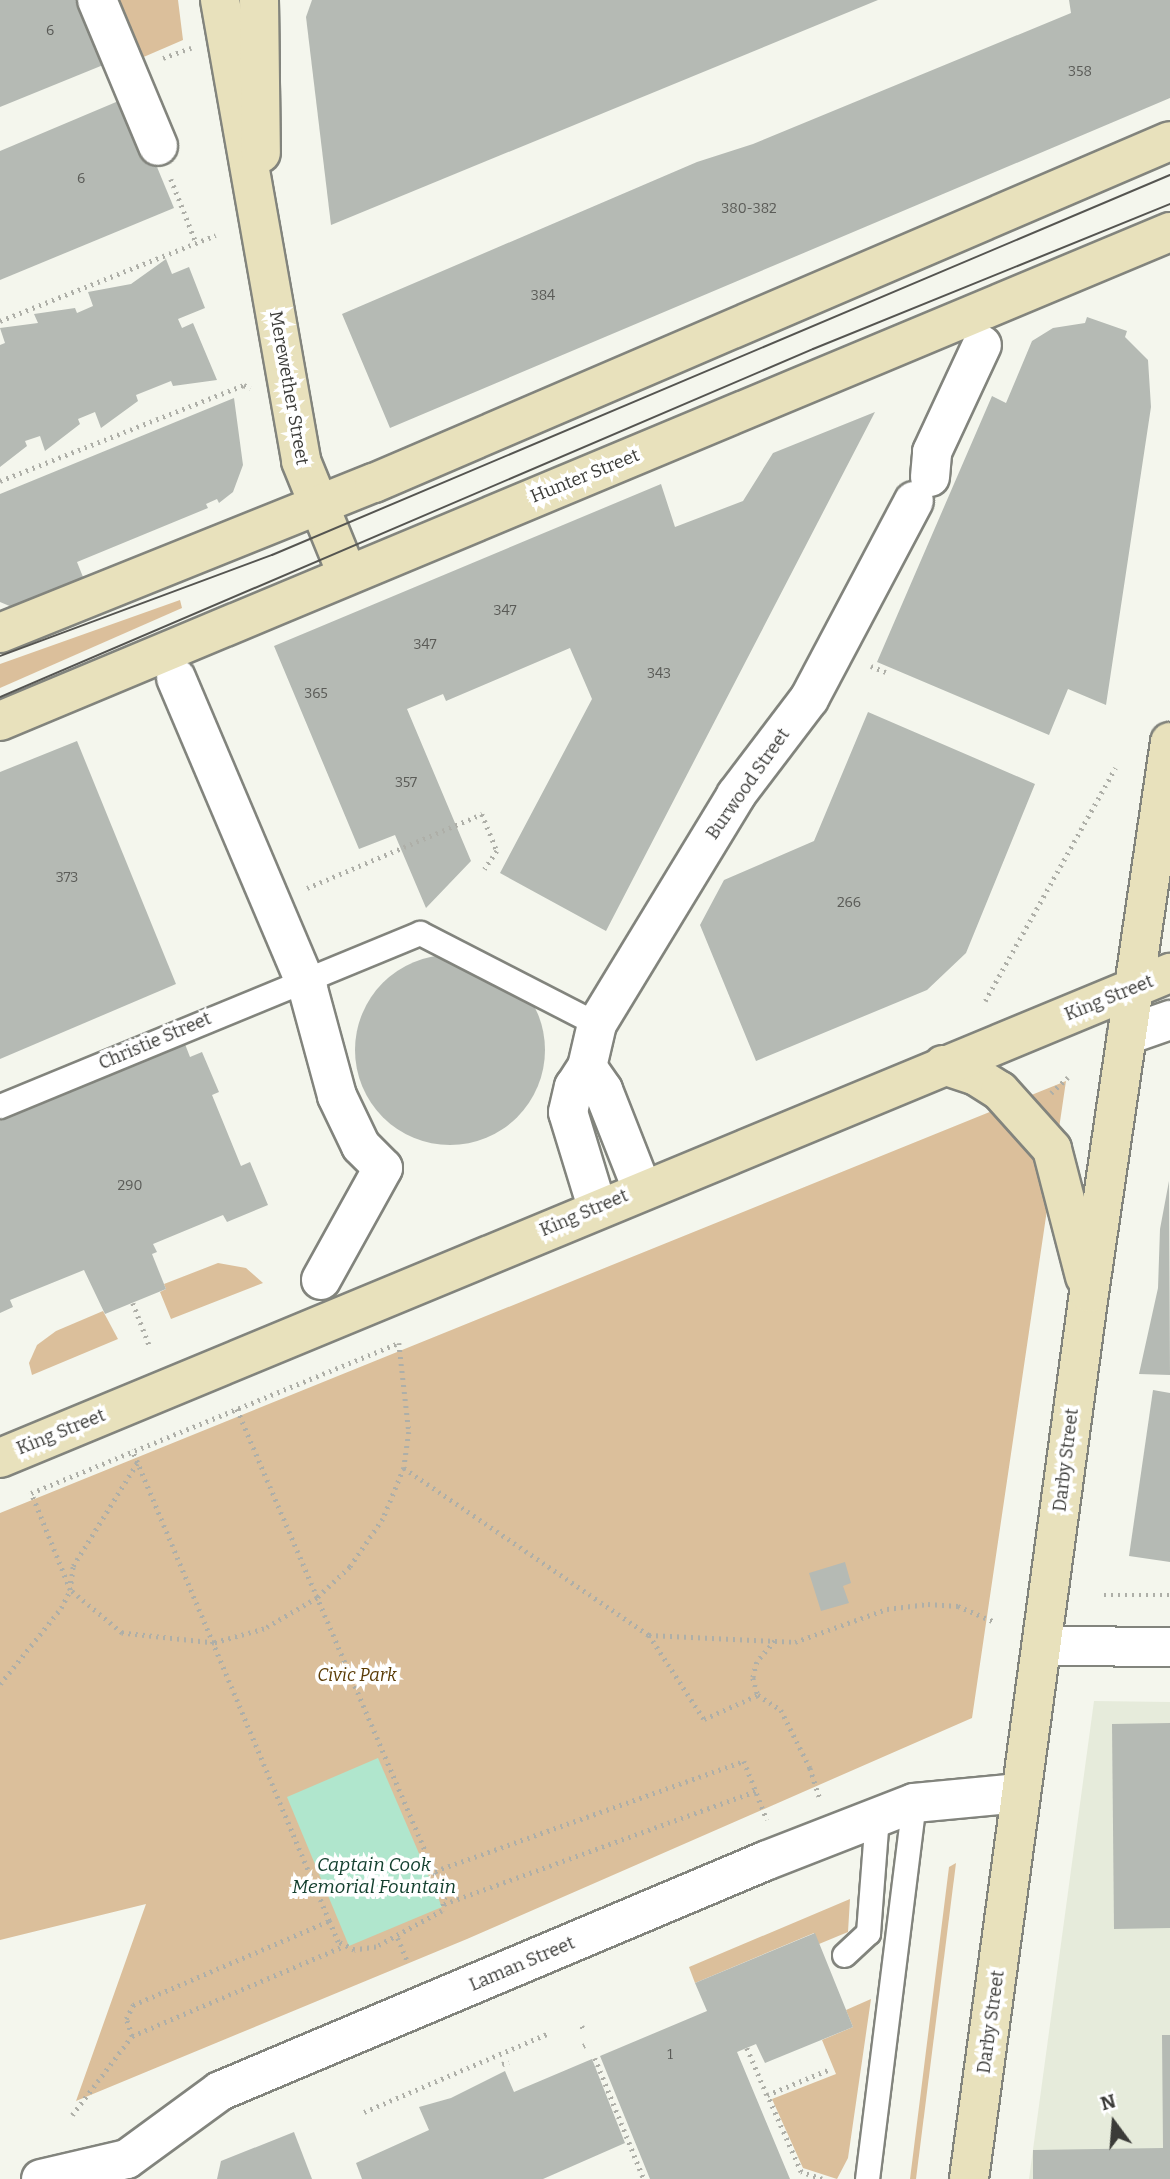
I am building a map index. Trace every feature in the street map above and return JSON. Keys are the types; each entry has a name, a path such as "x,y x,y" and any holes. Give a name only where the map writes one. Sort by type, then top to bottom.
{"main road":[{"name":"Merewether Street","path":"219,0 247,174 263,236 301,461 346,574"},
{"name":"Merewether Street","path":"259,0 263,236"},
{"path":"0,633 317,505 1170,141"},
{"path":"1126,162 1170,161"},
{"name":"Hunter Street","path":"0,721 346,574 1170,232"},
{"name":"Darby Street","path":"969,2179 1089,1293 1168,776"},
{"name":"King Street","path":"0,1457 597,1207 1170,972"},
{"path":"943,1065 976,1076 1000,1091 1052,1149 1089,1293"}],"street":[{"path":"97,0 158,146"},
{"name":"Burwood Street","path":"597,1207 568,1112 574,1087 587,1068 584,1017 736,795 809,699 922,489 932,452 982,345"},
{"path":"176,678 270,905 307,978 337,1096 361,1146 383,1168 321,1280"},
{"path":"1127,1035 1170,1020"},
{"path":"587,1068 603,1090 642,1189"},
{"path":"1042,1646 1170,1647"},
{"name":"Laman Street","path":"41,2179 131,2169 220,2091 877,1817 914,1803 1020,1793"}],"lane":[{"name":"Christie Street","path":"0,1106 420,933 584,1017"},
{"path":"867,2179 914,1803"},
{"path":"844,1955 868,1933 877,1817"}],"path":[{"path":"158,146 196,242"},
{"path":"0,321 216,235"},
{"path":"0,481 244,385"},
{"path":"869,665 886,672"},
{"path":"985,1000 1115,768"},
{"path":"270,905 482,814 497,851 485,869"},
{"path":"133,1303 150,1347"},
{"path":"399,1343 409,1432 404,1468 383,1518 350,1567 317,1598 264,1629 214,1643 122,1633 70,1590 31,1493 237,1409 399,1343"},
{"path":"115,1410 338,1942 354,1950 376,1947 398,1938 442,1911 445,1897 237,1409"},
{"path":"0,1684 43,1634 70,1590 73,1566 137,1463"},
{"path":"404,1468 649,1635 704,1719 758,1695"},
{"path":"1104,1595 1170,1595"},
{"path":"649,1635 794,1642 887,1609 928,1604 958,1606 995,1622"},
{"path":"776,1640 757,1662 753,1678 758,1695 781,1710 810,1768 821,1803"},
{"path":"435,1871 744,1761 763,1811"},
{"path":"443,1904 757,1791"},
{"path":"132,2036 126,2019 133,2005 329,1921"},
{"path":"398,1938 407,1960"},
{"path":"72,2115 132,2036 345,1945"},
{"path":"364,2112 547,2034"},
{"path":"747,2049 801,2172 822,2179"},
{"path":"595,2058 644,2179"},
{"path":"465,2060 468,2067"},
{"path":"502,2064 509,2062"},
{"path":"767,2095 830,2068"},
{"path":"437,2072 440,2080"}],"shaded area":[{"path":"1094,1701 1170,1702 1170,2179 1029,2179"}],"green space":[{"path":"115,0 178,0 183,40 139,59"},
{"path":"180,600 182,608 0,688 0,664"},
{"name":"Civic Park","path":"1066,1081 972,1718 467,1939 76,2101 146,1904 0,1940 0,1513"},
{"path":"218,1263 246,1268 263,1283 171,1319 160,1292 166,1289 164,1284"},
{"path":"103,1311 118,1339 32,1375 29,1363 37,1345 56,1331"},
{"path":"956,1863 916,2179 910,2179 949,1867"},
{"path":"850,1899 848,1932 819,1944 814,1933 695,1983 689,1967"},
{"path":"871,1999 848,2158 837,2179 803,2168 772,2099 836,2074 822,2040 853,2027 846,2010"}],"water":[{"name":"Captain Cook Memorial Fountain","path":"378,1758 442,1907 349,1946 287,1797"}],"building":[{"path":"0,0 88,0 113,61 0,107"},
{"path":"312,0 878,0 331,225 306,17"},
{"path":"1069,0 1170,0 1170,98 390,428 342,314 697,162 753,144 1071,13"},
{"path":"128,97 174,208 0,280 0,151"},
{"path":"166,259 172,274 189,267 205,308 178,319 182,328 193,323 217,380 173,386 171,381 136,395 138,401 101,428 95,412 78,419 80,424 45,451 40,436 25,441 27,446 0,467 0,345 5,343 0,328 38,323 34,314 75,308 77,313 93,306 88,292 131,284"},
{"path":"1087,317 1127,331 1125,337 1148,360 1151,407 1106,705 1068,689 1049,735 877,662 992,396 1006,403 1032,341 1053,328 1085,323"},
{"path":"234,398 243,465 233,492 219,503 217,499 206,504 208,508 77,562 83,577 12,607 0,602 0,494"},
{"path":"875,412 606,931 500,873 592,699 570,648 446,701 443,694 407,709 471,861 426,908 395,835 359,849 274,646 661,484 675,527 743,501 773,453"},
{"path":"868,712 1035,784 966,953 927,990 756,1061 700,925 724,880 814,841"},
{"path":"77,741 176,984 0,1059 0,772"},
{"path":"450,955 486,963 503,971 517,983 529,997 537,1014 545,1050 537,1086 529,1103 517,1117 503,1129 486,1137 450,1145 414,1137 397,1129 383,1117 371,1103 363,1086 355,1050 363,1014 371,997 383,983 397,971 414,963"},
{"path":"183,1039 190,1057 202,1052 219,1092 212,1095 241,1166 250,1162 268,1205 227,1222 223,1215 153,1244 157,1252 152,1254 166,1289 105,1314 84,1270 10,1300 13,1307 0,1313 0,1114"},
{"path":"1169,1181 1170,1375 1139,1374 1158,1288 1160,1229"},
{"path":"1153,1390 1170,1393 1170,1562 1129,1556"},
{"path":"845,1562 851,1583 843,1586 849,1603 821,1611 809,1573"},
{"path":"1170,1723 1170,1928 1114,1929 1112,1724"},
{"path":"815,1933 853,2027 765,2063 756,2044 737,2052 790,2179 650,2179 600,2056 707,2011 695,1983"},
{"path":"1162,2035 1170,2035 1170,2179 1033,2179 1033,2150 1163,2148"},
{"path":"592,2059 625,2143 543,2179 362,2179 356,2163 429,2130 419,2107 451,2098 505,2071 514,2092"},
{"path":"294,2132 312,2179 217,2179 221,2161"}],"tram line":[{"path":"0,656 272,555 1170,175"},
{"path":"0,697 813,349 1170,204"}]}
